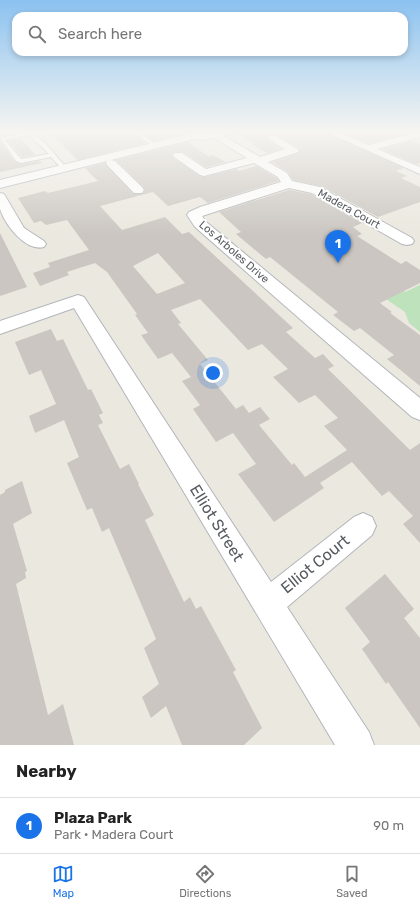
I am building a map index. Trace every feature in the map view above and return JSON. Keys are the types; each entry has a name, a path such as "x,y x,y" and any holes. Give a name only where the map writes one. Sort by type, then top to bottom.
{"main road":[{"path":"0,184 73,166"},
{"path":"0,191 100,166"}],"street":[{"path":"114,166 138,190"},
{"path":"194,166 204,173 233,166"},
{"path":"267,166 283,175 288,184"},
{"path":"408,166 420,171"},
{"name":"Madera Court","path":"288,184 316,190 407,240"},
{"name":"Los Arboles Drive","path":"288,184 205,210 194,216 200,224 420,411"},
{"path":"0,198 19,231 40,244"},
{"name":"Elliot Street","path":"0,328 78,300 356,745"},
{"name":"Elliot Court","path":"268,603 363,526"}],"green space":[{"path":"261,199 380,274 405,292 420,285 420,332 409,323 405,312 246,203"}],"building":[{"path":"0,166 29,166 0,172"},
{"path":"94,166 107,166 133,194 142,194 145,191 143,186 122,166 185,166 204,177 237,169 239,171 256,166 277,178 279,181 208,203 200,197 168,206 153,192 100,206 122,230 165,217 182,234 189,232 293,328 286,332 315,358 323,354 334,366 328,369 410,450 420,443 420,543 403,524 413,516 389,491 382,496 352,462 320,483 324,488 274,522 238,474 256,464 233,433 216,442 193,409 200,405 182,381 191,377 172,353 158,359 141,335 148,333 135,315 137,314 107,272 95,263 67,272 69,275 40,286 33,273 50,267 48,263 89,250 67,220 46,225 41,221 34,223 18,198 45,191 48,193 98,181 85,168","holes":["158,253 185,283 157,294 133,266","200,299 248,350 262,344 288,369 273,377 299,403 315,395 338,418 324,426 347,450 305,477 294,463 292,465 259,425 270,419 260,407 249,413 243,405 236,409 200,364 208,360 178,324 181,323 171,310"]},
{"path":"278,166 398,166 403,168 396,171 407,176 401,178 420,187 420,202 378,217 321,186 293,180 288,172"},
{"path":"289,190 311,194 362,223 353,227 362,234 357,236 401,264 406,261 420,270 420,283 380,303 392,312 390,313 420,335 420,386 387,359 394,355 360,328 354,331 333,315 338,312 270,257 266,259 236,234 241,232 219,212"},
{"path":"0,233 27,287 0,296"},
{"path":"51,329 57,341 63,339 88,390 91,389 103,413 99,415 103,423 98,425 120,469 129,464 139,484 154,515 145,520 184,602 190,597 196,609 201,606 236,670 233,672 262,728 244,745 182,745 166,706 151,718 142,697 159,684 144,648 156,639 109,528 102,532 92,508 87,510 67,463 79,457 64,420 35,433 29,416 56,404 41,370 29,375 15,342"},
{"path":"22,481 32,513 13,524 27,571 25,572 26,578 16,584 48,715 63,704 74,745 0,745 0,495 5,492 5,490"},
{"path":"385,574 414,609 404,618 420,638 420,728 388,682 386,684 362,649 370,642 345,608"}],"place":[{"name":"Plaza Park","path":"338,263"}]}
